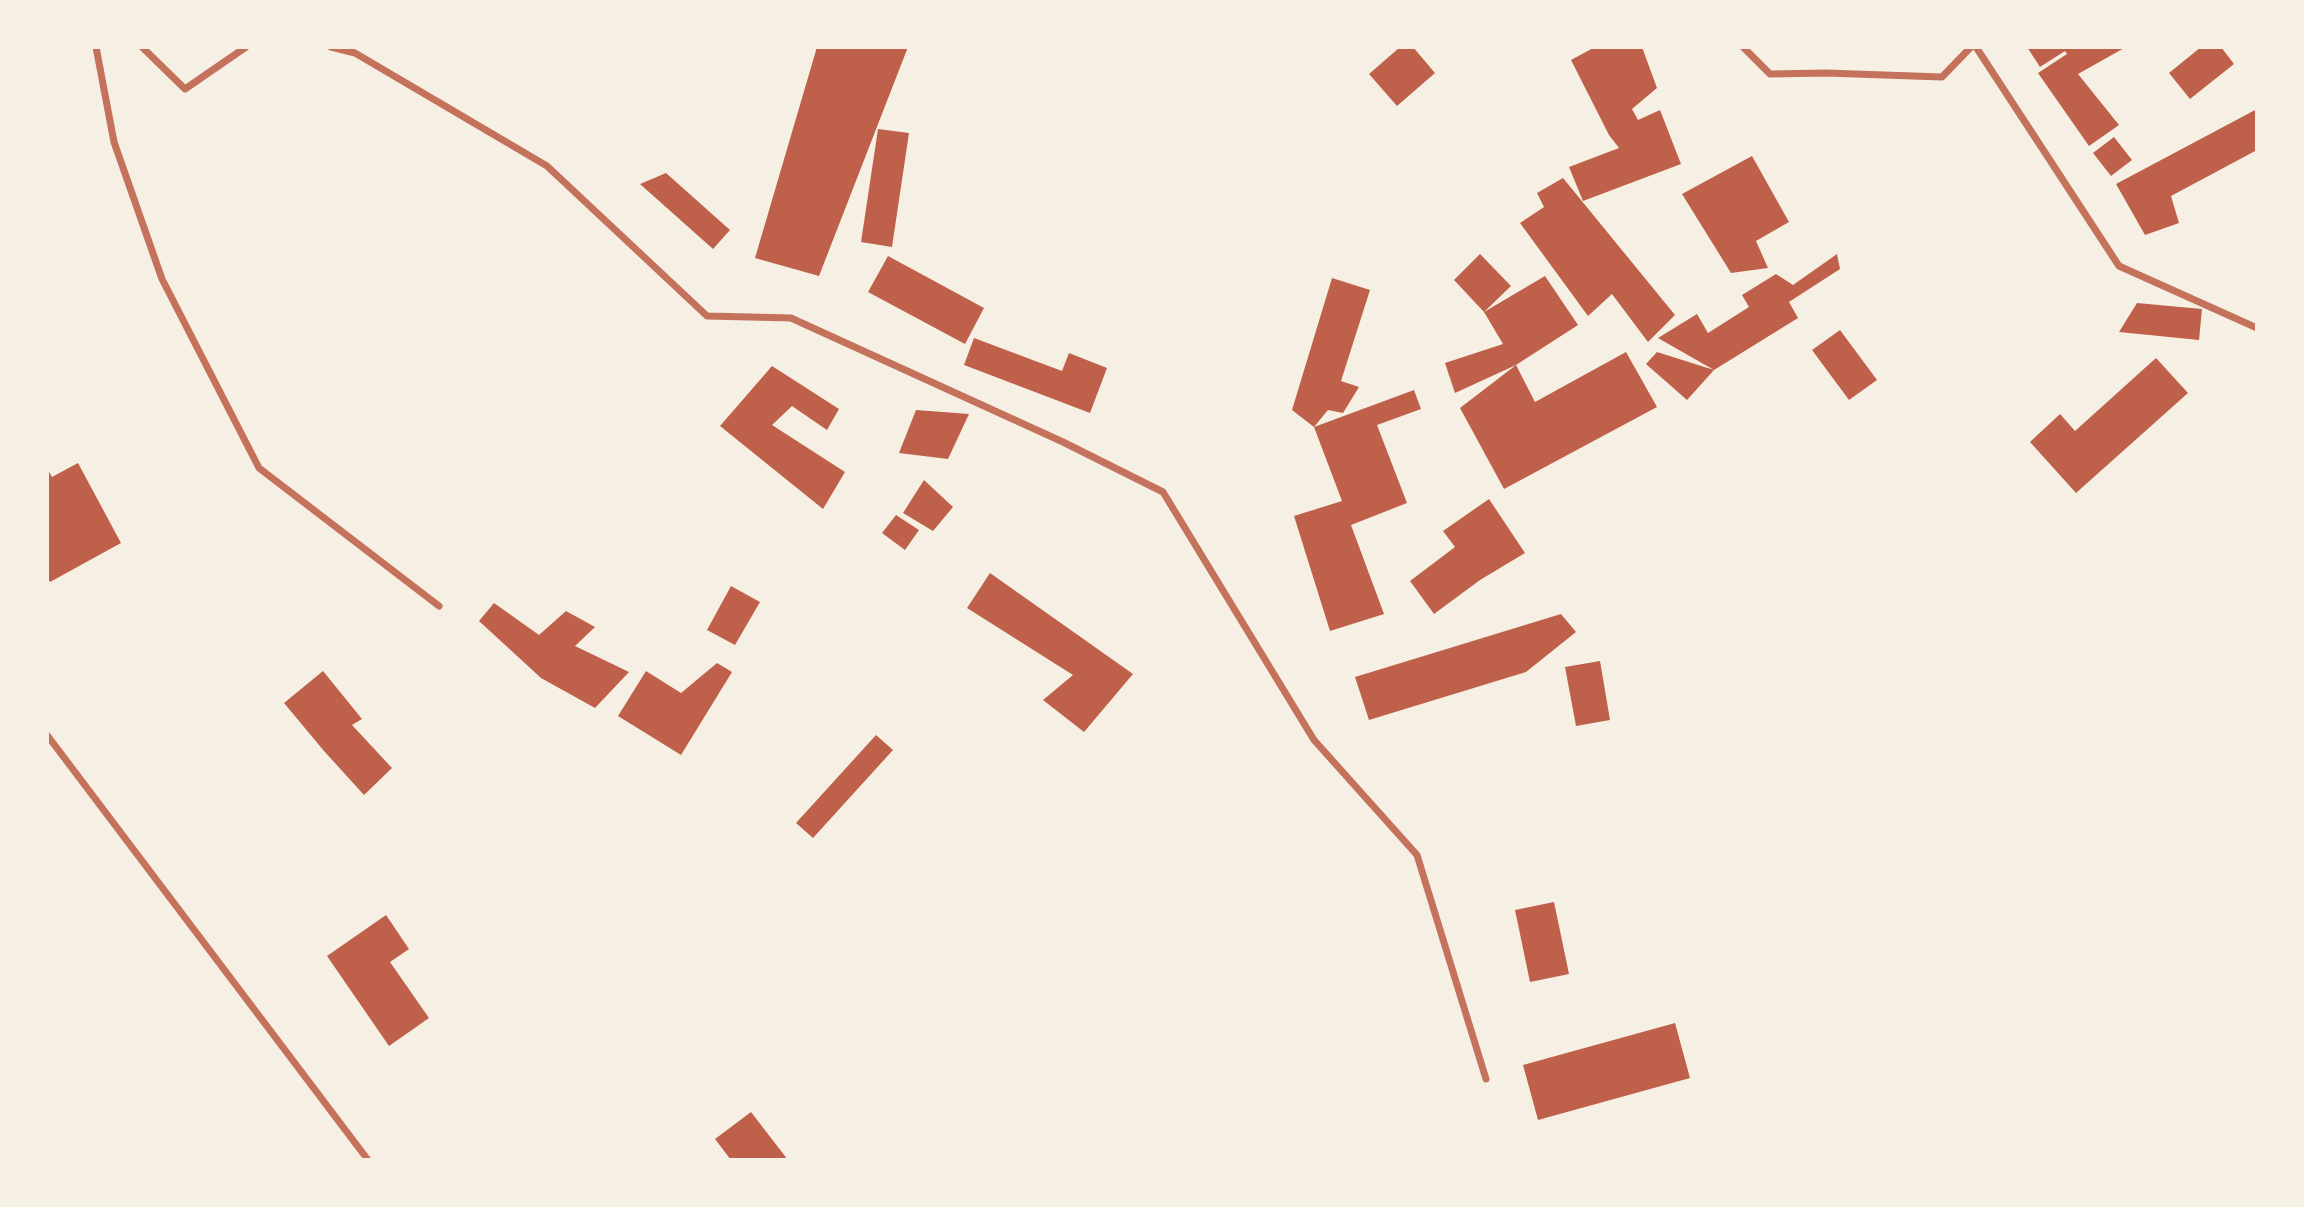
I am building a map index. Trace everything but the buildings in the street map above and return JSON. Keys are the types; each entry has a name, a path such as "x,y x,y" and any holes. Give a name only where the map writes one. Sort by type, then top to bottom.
{"street":[{"path":"96,47 114,142 162,279 259,468 439,606"},
{"path":"142,47 185,89 246,47"},
{"path":"331,47 355,53 547,166 707,316 791,318 1063,442 1163,492 1314,740 1417,855 1486,1079"},
{"path":"1743,47 1770,74 1942,77 1973,47 2119,266 2257,328"},
{"path":"47,735 368,1160"}]}
